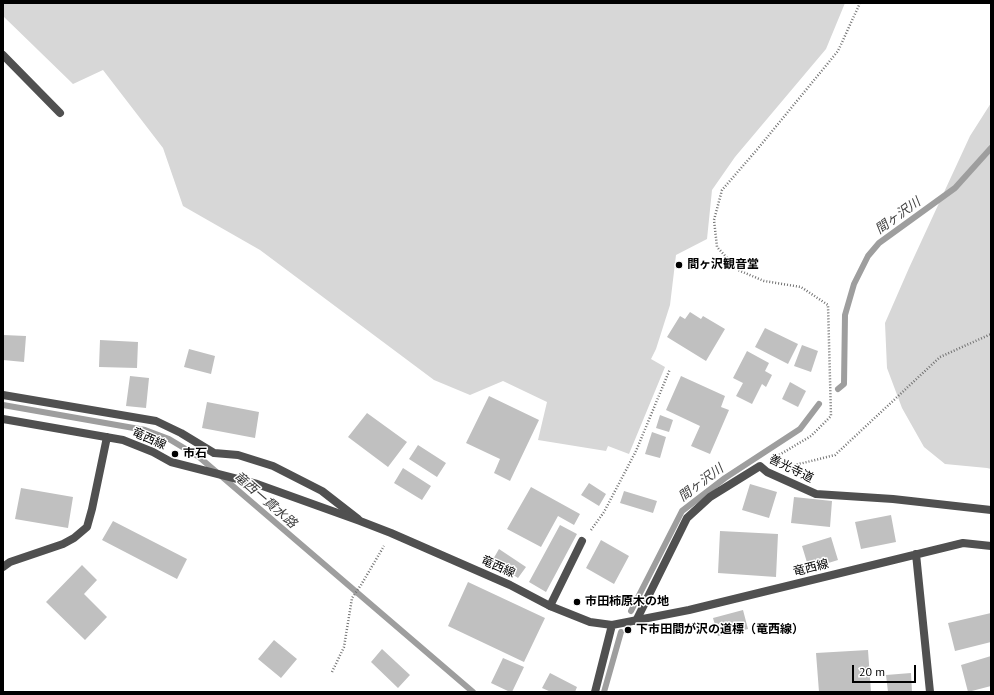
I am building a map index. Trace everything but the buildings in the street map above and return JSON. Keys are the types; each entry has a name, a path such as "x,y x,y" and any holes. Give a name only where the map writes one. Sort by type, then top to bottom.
{"street":[{"path":"3,55 60,114"},
{"path":"3,395 156,421 181,433 214,453 238,455 273,466 322,491 360,521"},
{"name":"竜西線","path":"3,419 123,440 153,452 171,462 256,484 391,533 510,585 550,606 590,622 612,625 689,610 963,543 991,546"},
{"path":"3,567 10,562 64,544 87,527 107,437"},
{"name":"善光寺道","path":"636,620 687,518 710,497 760,466 767,472 816,494 893,499 991,510"},
{"path":"550,606 582,541"},
{"path":"916,554 930,692"},
{"path":"596,692 612,625"}],"path":[{"path":"760,466 810,436 831,416 828,305 801,288 764,281 738,270 717,248 714,220 722,190 838,50 860,3"},
{"path":"760,466 777,469 835,455 940,357 991,334"},
{"path":"582,541 604,512 636,451 670,369"},
{"path":"332,672 344,647 352,598 391,533"}],"shaded area":[{"path":"3,3 845,3 826,49 735,157 712,190 707,239 676,255 670,305 656,349 651,359 665,367 629,454 608,446 606,451 538,440 547,402 503,381 470,395 434,380 260,250 183,206 163,148 103,70 73,84 3,16"},
{"path":"991,103 991,469 945,464 924,447 902,408 887,368 885,323 970,136"}],"waterway":[{"name":"間ヶ沢川","path":"838,389 844,384 845,315 854,284 868,256 879,243 955,188 991,148"},
{"name":"間ヶ沢川","path":"631,611 682,511 725,478 800,429 819,404"},
{"name":"竜西一貫水路","path":"3,405 145,430 169,439 199,457 473,692"},
{"name":"間ヶ沢川","path":"604,692 621,632"}],"place":[{"name":"間ヶ沢観音堂","path":"679,265"},
{"name":"市石","path":"175,454"},
{"name":"市田柿原木の地","path":"577,602"},
{"name":"下市田間が沢の道標（竜西線）","path":"628,630"}]}
